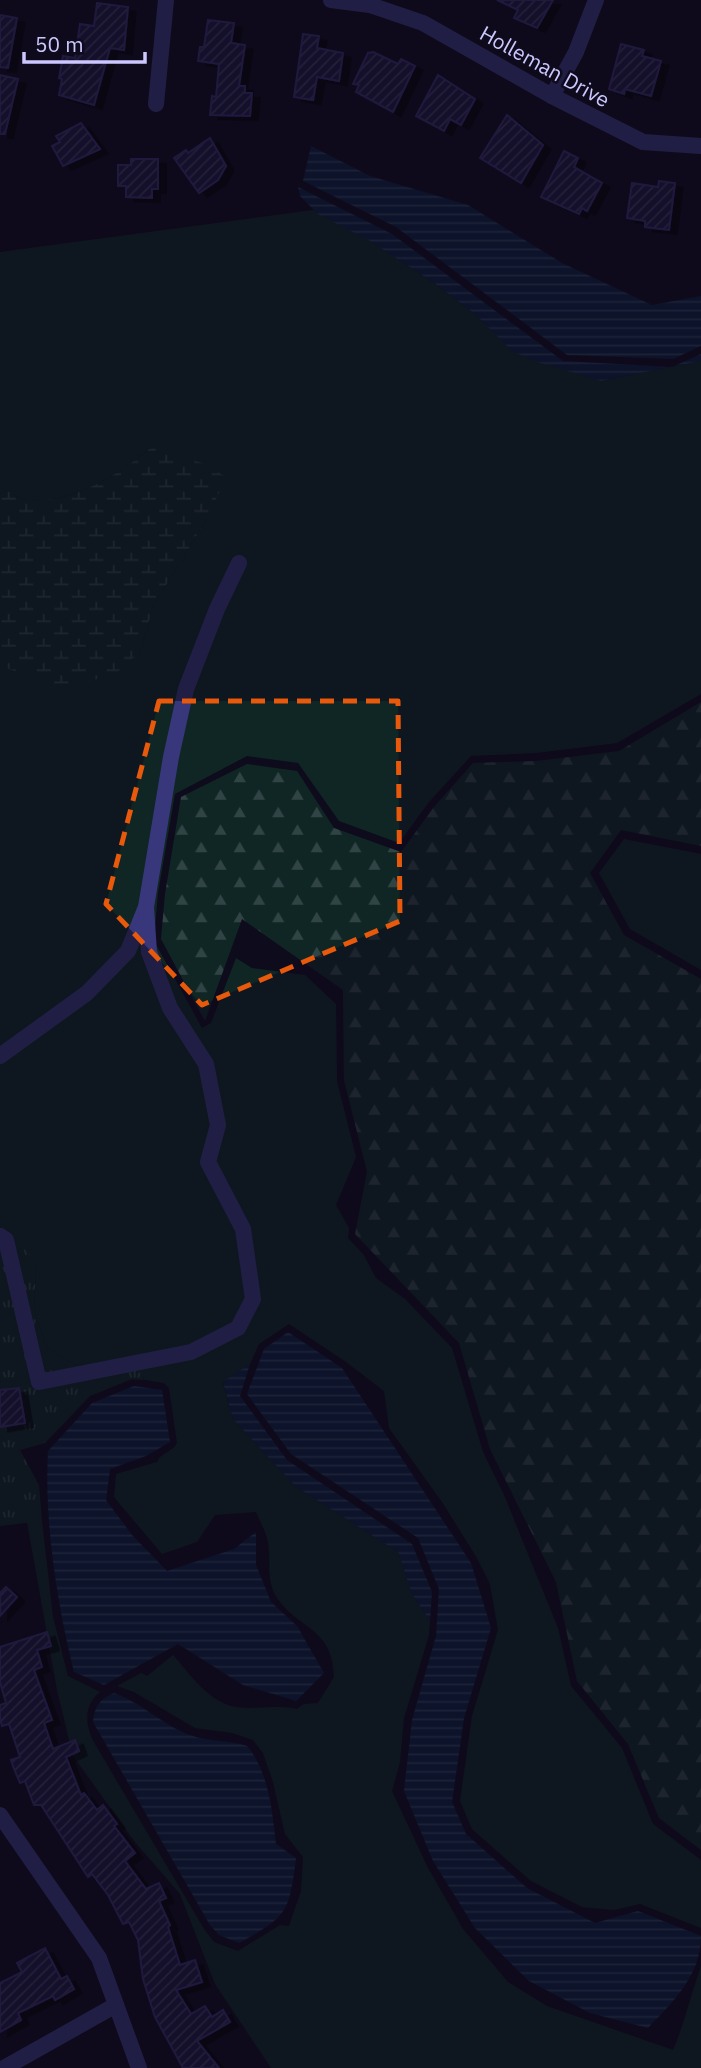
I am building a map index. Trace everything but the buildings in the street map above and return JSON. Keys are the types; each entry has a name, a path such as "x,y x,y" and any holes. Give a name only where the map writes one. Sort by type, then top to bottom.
{"street":[{"path":"156,104 166,0"},
{"name":"Holleman Drive","path":"331,0 371,2 433,28 552,96 643,142 701,146"},
{"path":"552,96 576,52 596,0"},
{"path":"0,1236 6,1240 38,1382 191,1352 238,1328 253,1299 243,1229 208,1162 218,1125 206,1064 170,1008 157,974 149,952 146,907 170,757 186,689 217,609 239,563"},
{"path":"0,1056 87,993 128,951 146,907"},
{"path":"1,1820 99,1958 139,2068"},
{"path":"4,2068 116,2005"}],"highlighted area":[{"path":"159,701 398,701 400,921 202,1005 106,904"}],"green space":[{"path":"313,210 370,241 433,282 475,314 512,350 601,381 701,361 701,694 617,743 536,753 471,756 429,802 399,843 339,821 298,763 247,756 175,794 158,893 154,941 202,1028 211,1023 236,958 252,968 305,975 336,1004 337,1081 356,1157 336,1205 349,1228 348,1238 363,1254 376,1278 405,1299 452,1348 483,1452 504,1495 558,1628 571,1686 622,1748 653,1824 701,1860 701,1928 640,1904 614,1910 582,1907 531,1881 472,1829 460,1801 472,1716 498,1630 490,1584 442,1502 389,1428 384,1391 289,1324 259,1344 250,1364 223,1383 233,1419 295,1486 398,1552 412,1594 430,1621 429,1635 404,1718 400,1762 392,1791 427,1866 463,1929 508,1982 547,2006 673,2050 701,1966 701,2068 271,2068 215,1984 180,1894 135,1842 73,1756 57,1690 27,1522 42,1521 53,1617 68,1676 100,1692 91,1702 87,1714 92,1739 204,1929 214,1942 238,1951 280,1925 289,1926 301,1891 303,1857 285,1834 263,1753 253,1740 232,1733 195,1728 134,1692 117,1686 141,1673 147,1676 173,1655 201,1687 226,1704 244,1708 297,1709 304,1704 318,1703 334,1677 327,1647 312,1630 284,1607 276,1596 270,1576 268,1542 256,1512 215,1515 197,1542 162,1554 114,1497 116,1474 157,1462 177,1443 169,1388 164,1383 145,1380 132,1362 100,1369 73,1364 47,1347 34,1311 36,1262 0,1234 0,666 33,675 139,653 154,605 208,517 152,447 96,485 64,497 26,500 0,487 0,252"},
{"path":"152,447 202,463 226,477 208,517 154,605 139,653 117,672 69,689 0,666 0,487 26,500 64,497 96,485"},
{"path":"701,702 701,846 621,830 590,873 624,935 701,979 701,1850 659,1818 628,1744 577,1681 556,1582 490,1449 459,1343 355,1234 367,1172 344,1080 343,990 242,919 205,1021 161,939 165,894 181,797 247,764 297,771 334,828 401,852 434,807 473,763 536,761 619,751"},
{"path":"624,839 701,854 701,970 630,929 599,873"},
{"path":"0,1234 21,1245 36,1262 34,1311 47,1347 73,1364 99,1369 132,1362 145,1380 132,1379 90,1396 45,1443 20,1450 39,1485 42,1521 0,1526"}],"water":[{"path":"311,146 370,176 468,205 562,263 652,305 701,296 701,346 673,359 567,355 396,227 303,181"},
{"path":"298,187 392,234 563,361 671,367 601,381 537,362 512,351 475,314 433,282 370,241 318,214 300,196"},
{"path":"701,354 701,361 673,367"},
{"path":"288,1332 342,1368 471,1563 491,1628 464,1718 452,1802 466,1834 527,1888 595,1923 638,1911 701,1936 700,1950 691,1975 676,1998 648,2028 590,2013 529,1981 475,1928 433,1861 404,1791 412,1720 436,1636 439,1589 418,1538 291,1454 247,1394 264,1349"},
{"path":"250,1364 240,1396 287,1460 412,1544 432,1592 430,1621 412,1594 398,1552 295,1486 233,1419 223,1382"},
{"path":"134,1386 162,1390 170,1442 146,1456 110,1469 106,1500 132,1535 167,1571 234,1549 256,1532 256,1565 271,1602 297,1626 324,1673 296,1701 243,1685 178,1644 104,1685 74,1672 53,1562 48,1505 48,1451 92,1403"},
{"path":"114,1693 182,1732 247,1746 260,1768 268,1792 276,1844 296,1858 291,1891 283,1911 268,1926 239,1943 219,1935 210,1925 93,1722 99,1704"}]}
